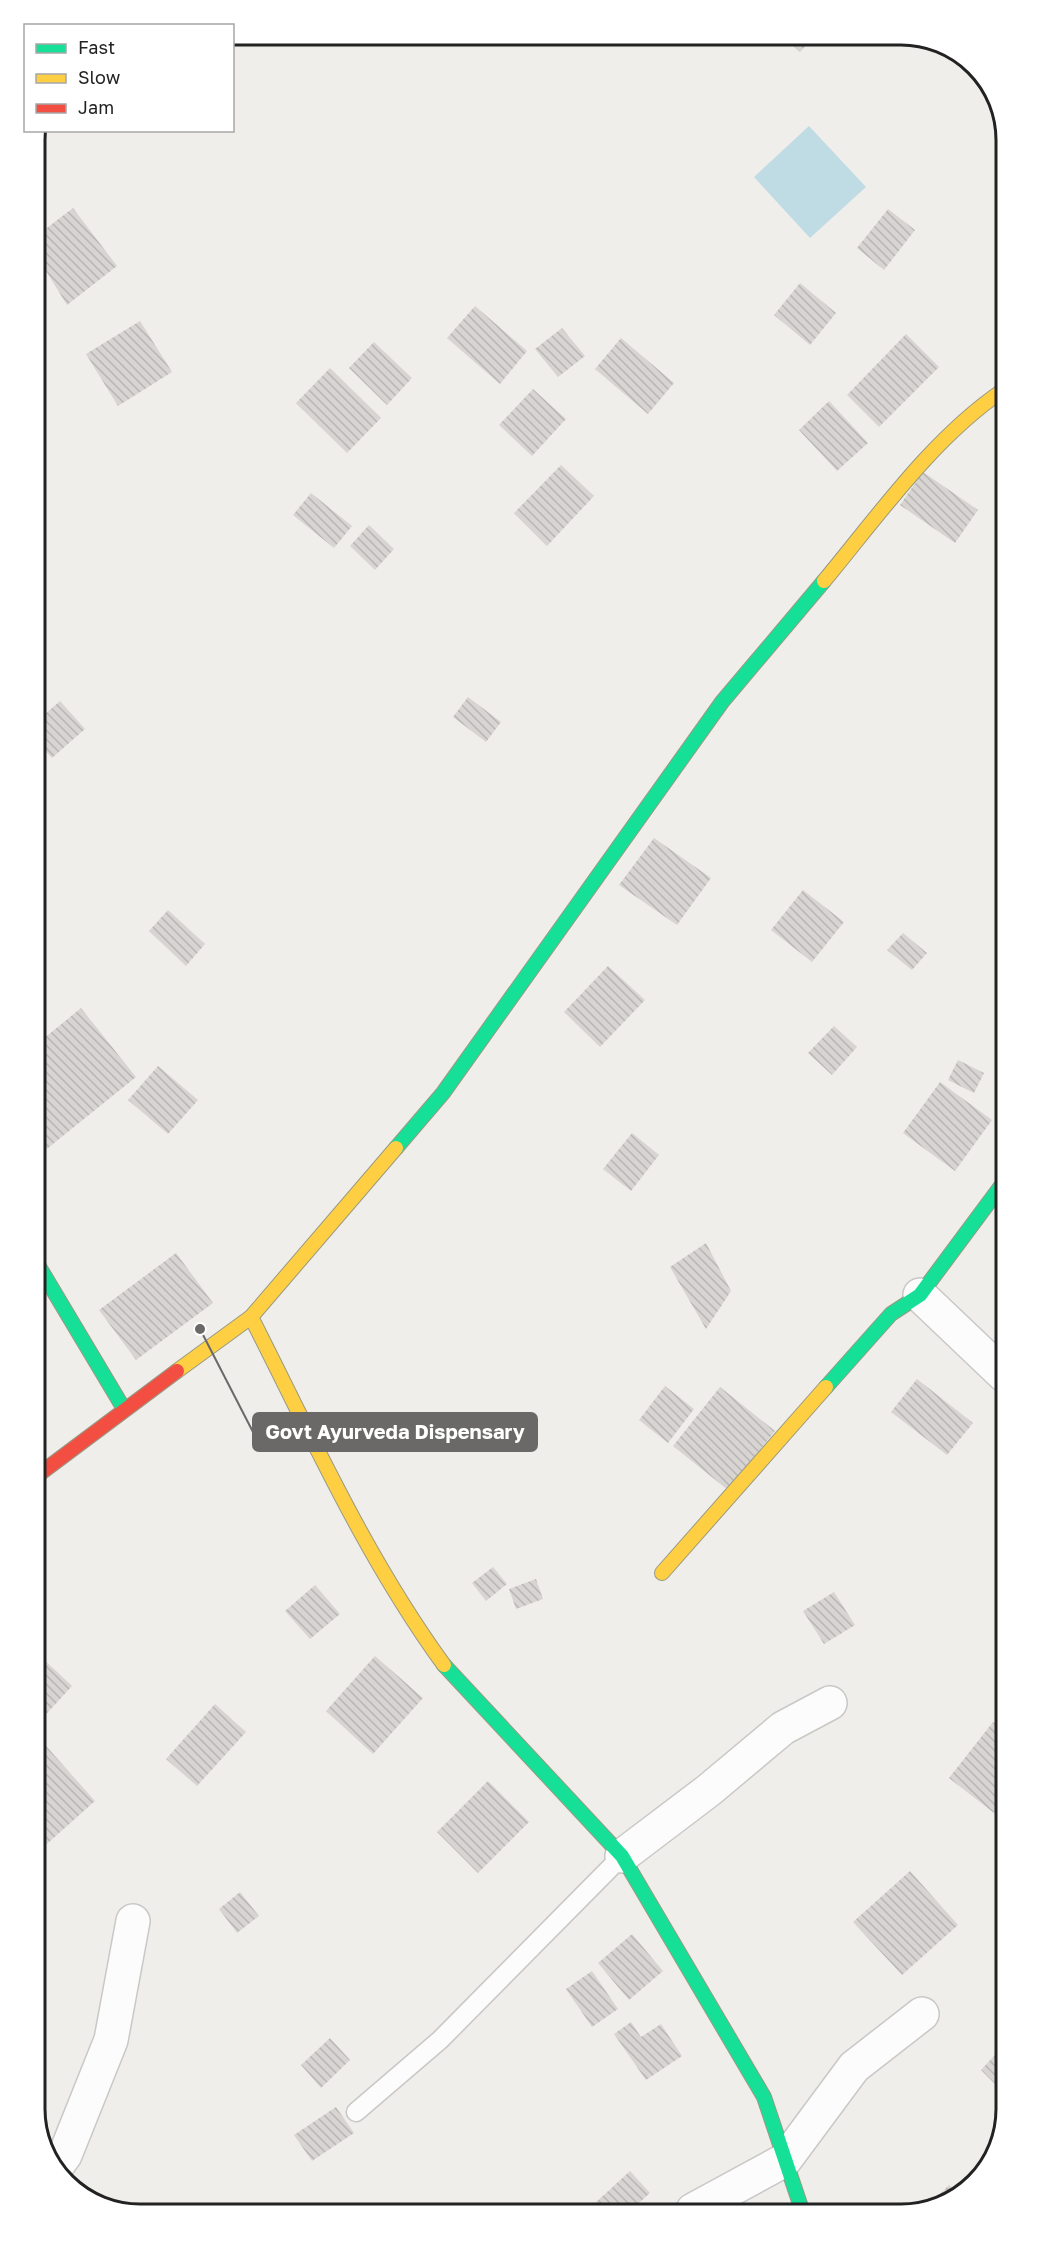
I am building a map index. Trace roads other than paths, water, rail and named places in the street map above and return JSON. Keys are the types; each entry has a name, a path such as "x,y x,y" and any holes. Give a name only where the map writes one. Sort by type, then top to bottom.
{"street":[{"path":"45,1470 251,1317 443,1093 722,702 933,451 996,395"},
{"path":"662,1573 891,1314 920,1295 996,1193"},
{"path":"45,1277 124,1409"},
{"path":"920,1295 996,1367"},
{"path":"251,1317 366,1544 412,1621 445,1666 622,1856 764,2097 800,2204"},
{"path":"622,1856 709,1790 783,1728 830,1703"},
{"path":"61,2161 111,2040 133,1921"},
{"path":"704,2204 785,2160 854,2067 922,2014"}],"lane":[{"path":"356,2112 440,2040 622,1856"}],"water":[{"path":"809,126 866,187 810,238 754,177"}],"place":[{"name":"Govt Ayurveda Dispensary","path":"200,1329"}]}
